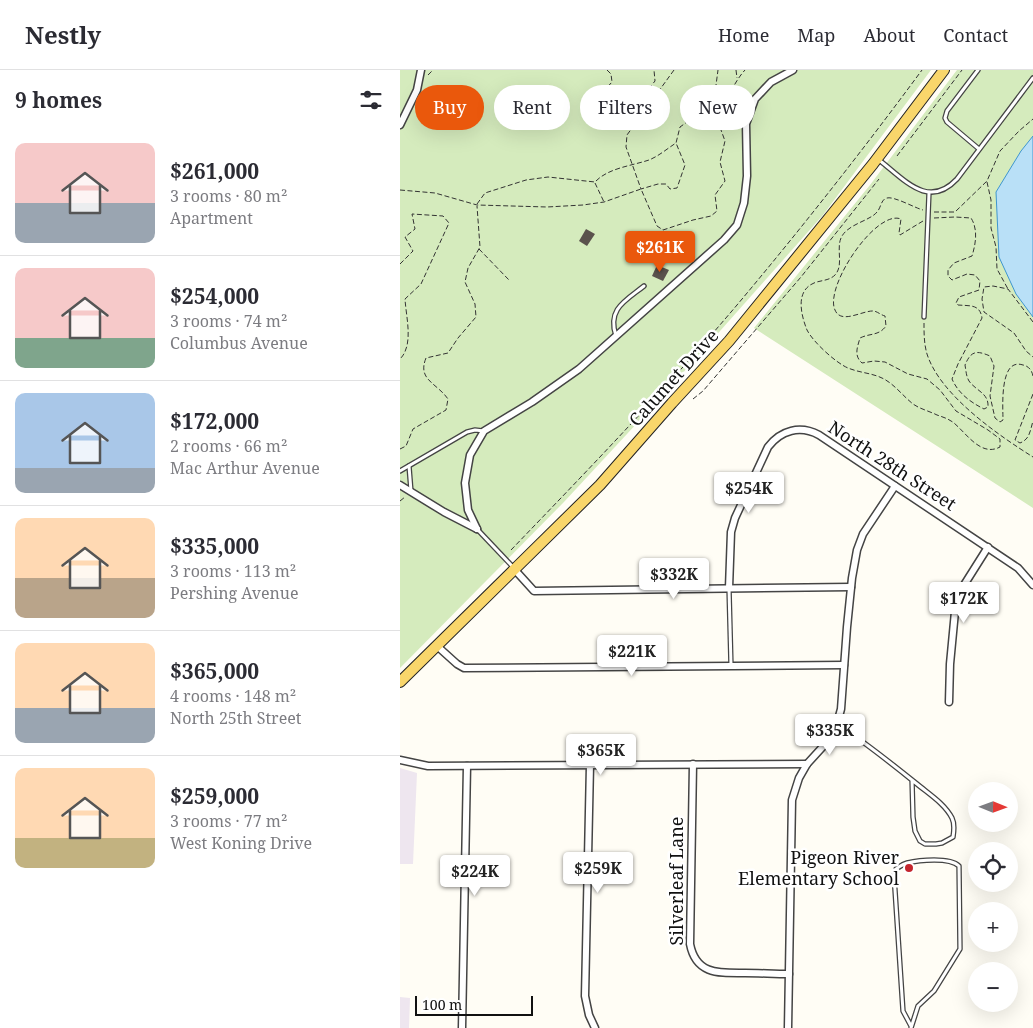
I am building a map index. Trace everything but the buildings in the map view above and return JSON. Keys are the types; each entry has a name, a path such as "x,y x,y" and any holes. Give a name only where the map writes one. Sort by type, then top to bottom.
{"main road":[{"name":"Calumet Drive","path":"400,682 600,485 729,341 877,158 944,70"}],"street":[{"path":"400,125 417,90 422,70"},
{"path":"477,529 468,510 465,483 470,455 484,431 532,402 579,369 724,240 737,225 744,203 746,184 746,124 756,99 771,82 793,70"},
{"name":"North 28th Street","path":"729,588 729,544 735,518 768,447 775,438 791,430 814,432 988,547 1018,568 1033,585"},
{"path":"400,484 444,512 477,529"},
{"path":"788,1028 792,800 799,778 807,764 828,741 837,724 841,710 851,587 859,543 895,486"},
{"path":"949,702 950,664 956,601 988,547"},
{"path":"515,570 534,591 851,587"},
{"path":"437,646 464,668 844,665"},
{"path":"400,760 428,766 807,764"},
{"name":"Silverleaf Lane","path":"693,764 691,951 699,963 712,971 789,974"},
{"path":"590,765 585,996 588,1015 595,1028"},
{"path":"462,1028 467,766"}],"lane":[{"path":"978,70 947,111 945,118 948,123 980,149"},
{"path":"877,158 918,190 929,193 939,192 951,185 1033,78"},
{"path":"924,317 929,193"},
{"path":"616,337 614,313 619,306 644,286"},
{"path":"400,471 467,432 475,430 484,431"},
{"path":"409,466 411,491"},
{"path":"477,529 515,570"},
{"path":"729,588 731,666"},
{"path":"837,724 862,740 912,780 935,799 953,820 953,837 942,843 925,844 920,841 915,831 912,780"},
{"path":"951,861 959,866 960,949 934,991 918,1006 911,1027 903,1011 894,875 896,869 906,863 951,861"}],"path":[{"path":"607,70 612,74 612,82 602,93 612,119 616,119 634,107 655,81 654,70"},
{"path":"674,70 628,135 626,147 657,226 663,230 692,220 712,216 716,211 715,195 725,181 720,162 725,141 717,119 732,93 737,79 745,70"},
{"path":"400,190 435,193 477,205 548,207 583,206 604,202 658,184 666,184 670,189 677,188 685,165 676,143 680,127 687,122 703,119 713,108 718,70"},
{"path":"736,70 737,79"},
{"path":"511,550 630,426 737,305 839,180 922,70"},
{"path":"897,156 962,70"},
{"path":"400,450 406,446 413,429 446,410 448,399 443,390 424,376 422,366 426,358 448,353 476,317 474,304 465,282 468,268 479,249 480,235 477,205 485,193 526,180 548,177 594,182 623,166 650,159 676,143"},
{"path":"693,399 703,391 769,316 879,179"},
{"path":"987,181 991,200 991,228 996,246 997,269 1008,289 1033,322"},
{"path":"594,182 604,202"},
{"path":"400,264 413,250 405,237 416,229 412,214 443,216 449,223 421,284 405,299 408,344 400,359"},
{"path":"479,249 509,280"},
{"path":"1008,289 993,286 984,287 982,299 984,312 1014,333 1026,351 1033,357"},
{"path":"924,317 926,353 934,370 945,385 956,398 976,415 1014,445 1033,457"},
{"path":"1033,394 1015,440 1020,442 1029,436 1033,421"}],"shaded area":[{"path":"400,768 417,773 413,864 400,864"},
{"path":"400,997 410,998 409,1028 400,1028"}],"green space":[{"path":"400,70 931,70 823,215 665,393 563,503 400,668"},
{"path":"957,70 1033,70 1033,508 754,328 870,185"}],"water":[{"path":"1033,136 1033,317 1016,294 999,257 996,192 1021,151"}],"place":[{"name":"Pigeon River Elementary School","path":"909,868"}]}
